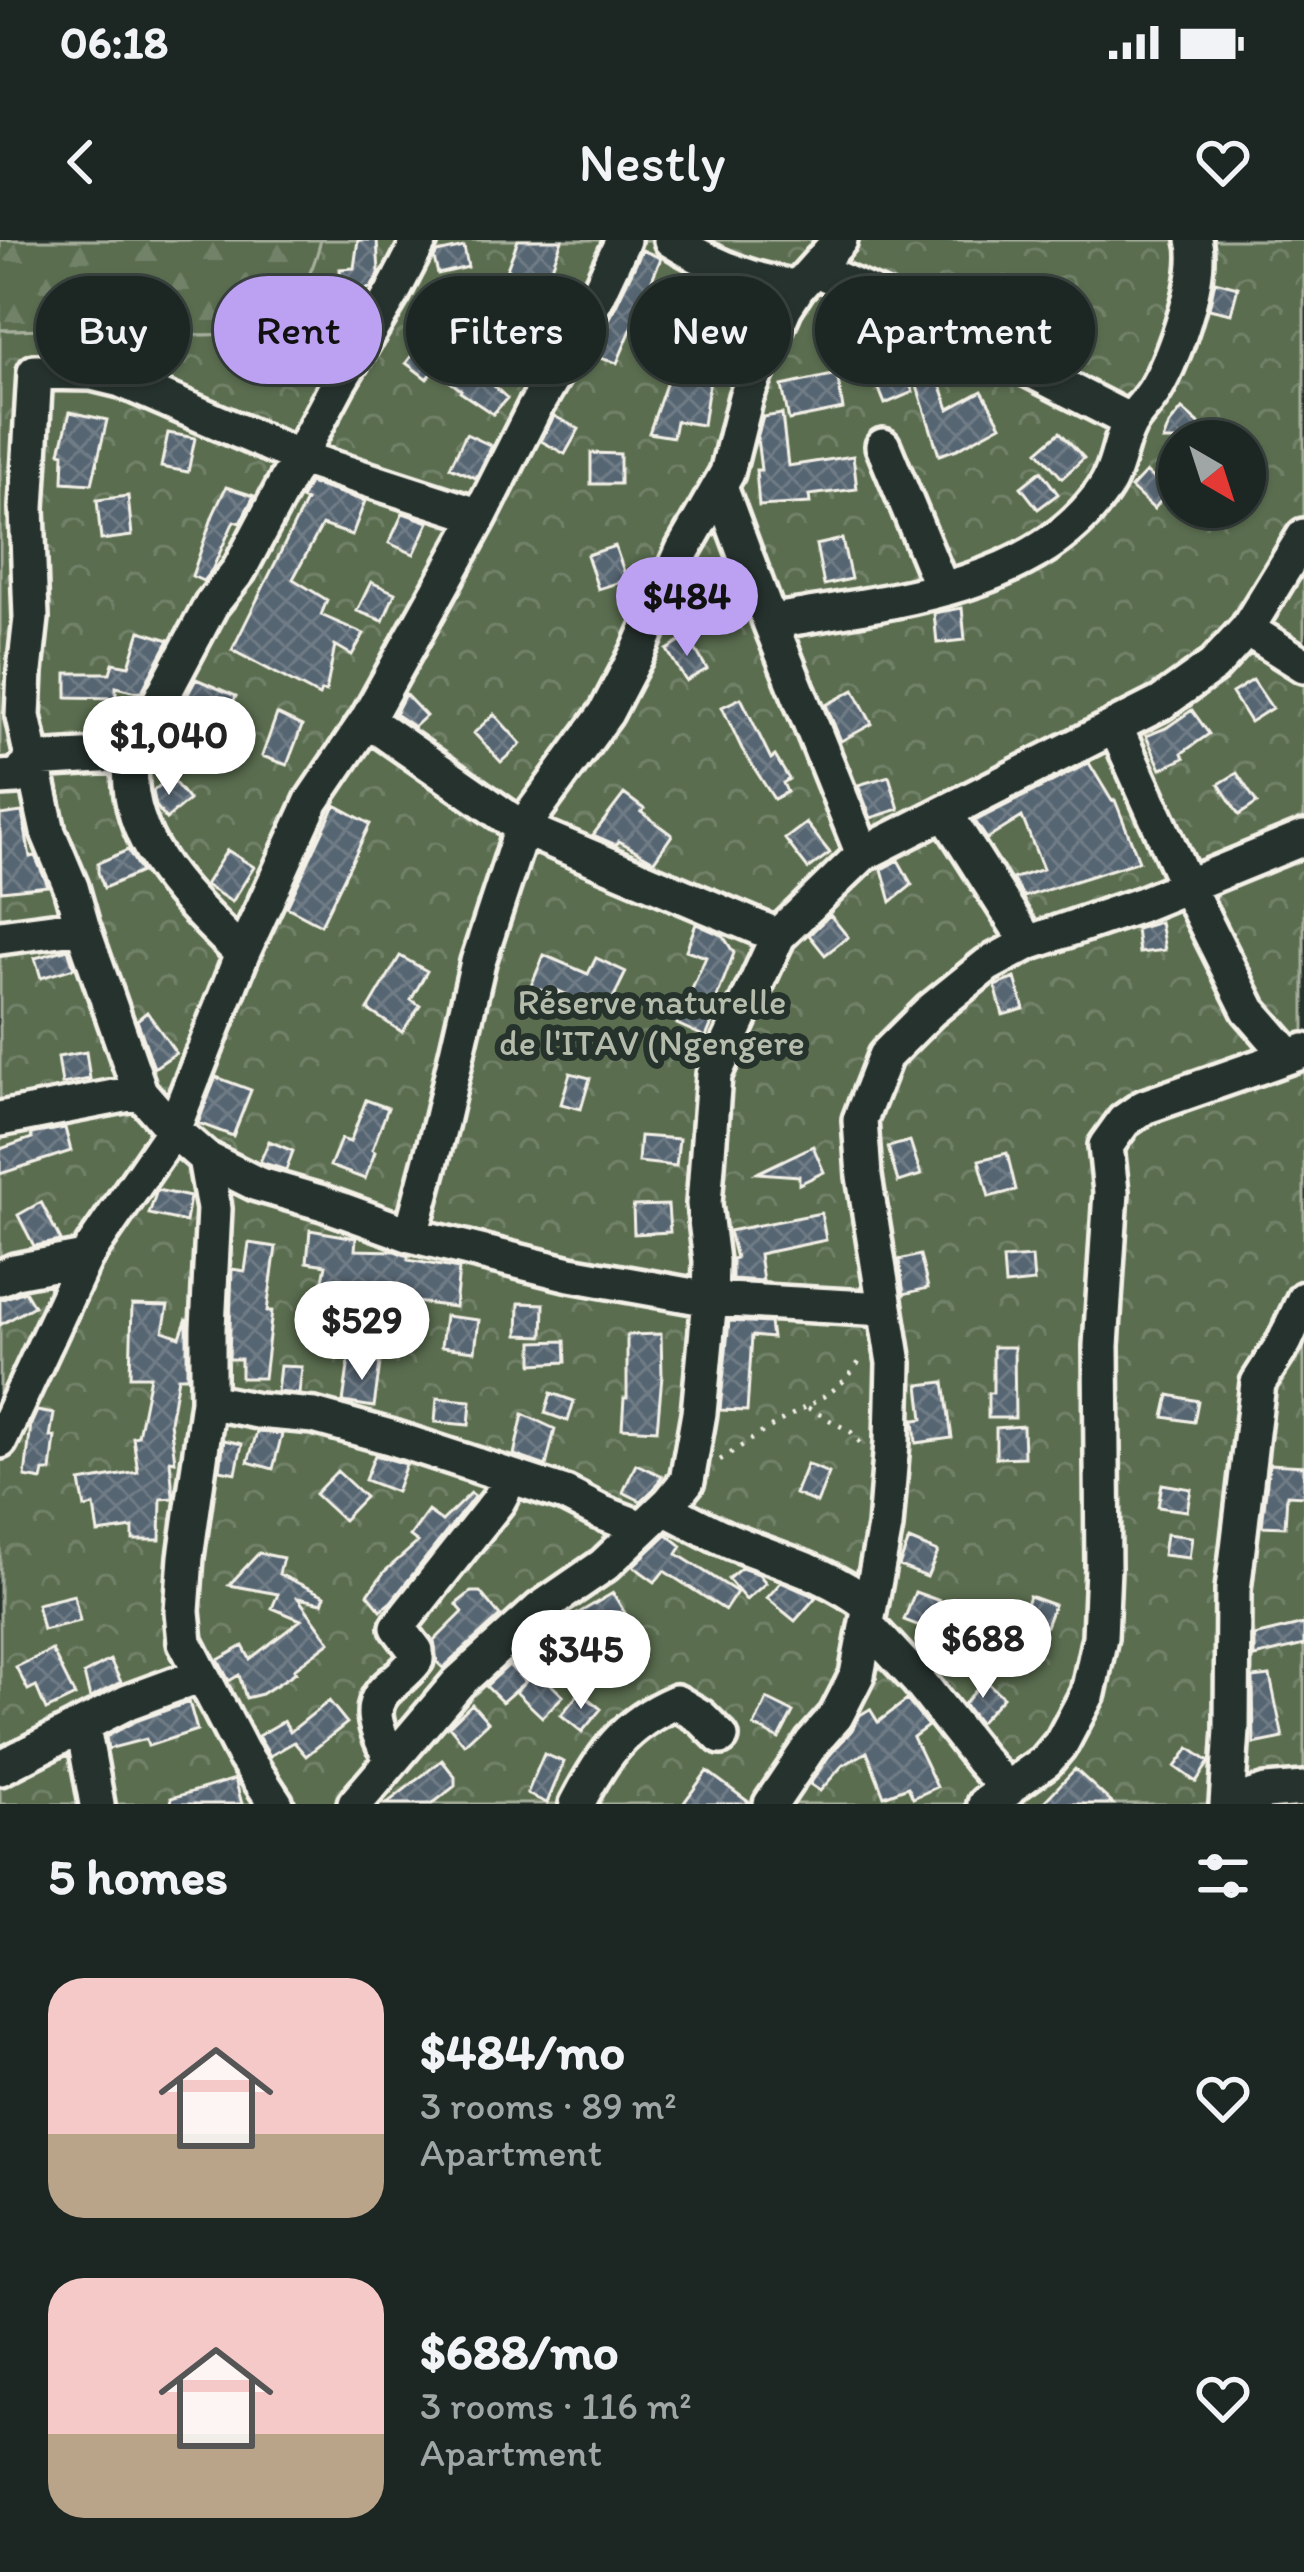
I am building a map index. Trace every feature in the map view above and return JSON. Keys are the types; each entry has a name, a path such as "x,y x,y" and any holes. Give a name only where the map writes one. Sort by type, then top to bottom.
{"street":[{"path":"242,954 171,882 145,838 128,778 132,754 211,604 239,570 420,240"},
{"path":"0,1441 85,1258 172,1130 242,954 312,801 367,720 481,516 623,240"},
{"path":"671,240 701,259 773,285 806,278 934,321 1130,421"},
{"path":"411,1235 478,962 522,828 606,713 683,550 727,472 746,397 785,308 840,240"},
{"path":"770,622 981,578 1021,562 1085,513 1110,480 1130,421 1154,392 1176,349 1193,281 1193,240"},
{"path":"481,516 301,458 121,380 92,373 35,372 14,506 31,619 12,670 48,832 140,1092 172,1130 206,1158 257,1184 411,1235 570,1274 710,1299 886,1320"},
{"path":"883,446 942,589"},
{"path":"720,487 863,854"},
{"path":"355,1804 458,1683 540,1609 604,1565 688,1481 710,1299 704,1204 714,1075 778,936 863,854 1161,704 1213,666 1247,629 1304,536"},
{"path":"1247,629 1304,665"},
{"path":"367,720 522,828 778,936"},
{"path":"208,1400 314,1416 390,1437 566,1494 600,1512 653,1518 791,1562 844,1586 981,1760 996,1797 1046,1761 1062,1742 1088,1693 1100,1636 1101,1346 1111,1192 1106,1146 1124,1121 1144,1107 1289,1062 1249,1010 1115,726"},
{"path":"0,778 16,777 35,760 132,754"},
{"path":"946,814 1028,943"},
{"path":"771,1804 812,1742 836,1716 857,1675 885,1527 894,1363 864,1176 860,1120 885,1056 972,976 1028,943 1140,905 1304,838"},
{"path":"0,937 82,926"},
{"path":"0,1119 140,1092"},
{"path":"206,1158 214,1209 208,1400 186,1557 185,1642 242,1752 276,1804"},
{"path":"0,1278 85,1258"},
{"path":"1304,1299 1258,1383 1233,1591 1228,1804 1266,1792 1304,1789"},
{"path":"391,1760 373,1715 384,1690 416,1660 416,1651 398,1627 498,1501 511,1477"},
{"path":"0,1768 128,1702 201,1675"},
{"path":"578,1804 609,1749 654,1711 676,1702 721,1737"},
{"path":"83,1727 97,1804"}],"path":[{"path":"688,1481 832,1394 852,1375 886,1320"},
{"path":"806,1407 851,1432 889,1477"}],"green space":[{"path":"0,240 321,240 308,276 214,276 214,335 190,334 190,276 36,276 36,329 0,330"},
{"name":"Réserve naturelle de l'ITAV (Ngengere","path":"321,240 1304,240 1304,1804 0,1804 0,330 36,329 36,384 190,384 190,334 212,335 214,384 382,384 382,276 308,276"}],"building":[{"path":"358,240 377,240 377,276 341,276 340,269 354,268"},
{"path":"518,240 562,240 549,276 504,276"},
{"path":"464,247 468,267 438,274 437,253"},
{"path":"642,250 661,258 653,276 630,276 630,332 617,363 606,360 608,322"},
{"path":"1215,281 1238,287 1231,314 1209,309"},
{"path":"815,379 815,384 839,384 843,409 789,420 782,386"},
{"path":"453,384 492,384 507,398 493,414"},
{"path":"666,384 709,384 703,425 676,421 673,437 649,433"},
{"path":"877,384 909,384 913,392 885,404"},
{"path":"916,384 940,384 949,409 982,391 1001,425 939,455"},
{"path":"1182,409 1195,420 1173,420"},
{"path":"70,412 107,420 92,484 63,482 64,453 60,452"},
{"path":"782,414 788,466 853,456 857,489 809,495 810,503 759,506 757,438 763,417"},
{"path":"554,416 579,429 565,454 541,441"},
{"path":"1060,432 1084,458 1062,478 1038,451"},
{"path":"168,433 195,438 188,472 161,467"},
{"path":"466,434 492,446 476,478 450,467"},
{"path":"591,453 620,454 620,484 591,484"},
{"path":"1041,471 1058,494 1038,509 1021,487"},
{"path":"1146,472 1158,483 1158,504 1154,509 1131,488"},
{"path":"309,483 365,501 352,535 322,525 293,579 327,600 321,615 364,634 352,655 335,645 326,692 319,696 232,650 306,501 301,499"},
{"path":"226,487 254,496 240,523 234,521 203,581 192,576"},
{"path":"128,496 132,536 101,540 97,500"},
{"path":"403,513 429,522 414,554 389,543"},
{"path":"842,539 851,579 824,585 816,545"},
{"path":"615,546 627,580 598,589 587,555"},
{"path":"371,582 395,593 383,621 357,611"},
{"path":"962,608 965,640 937,643 934,613"},
{"path":"140,631 169,640 141,693 116,687 116,698 67,697 67,673 110,673 113,663 129,666"},
{"path":"688,637 707,669 686,681 667,650"},
{"path":"196,679 236,696 222,728 180,709"},
{"path":"1253,680 1272,708 1250,722 1232,693"},
{"path":"854,690 872,724 841,741 826,705"},
{"path":"405,694 426,716 414,727 395,714"},
{"path":"741,698 771,759 775,756 789,779 783,783 787,792 774,799 722,707"},
{"path":"1192,710 1209,734 1182,753 1184,758 1161,769 1146,736"},
{"path":"277,714 302,726 287,765 262,756"},
{"path":"494,714 521,744 501,762 474,733"},
{"path":"1089,763 1115,800 1139,861 1024,897 1012,879 1043,869 1022,817 987,839 975,821"},
{"path":"1237,773 1257,803 1239,815 1219,784"},
{"path":"889,776 899,809 871,818 858,785"},
{"path":"170,777 189,800 166,819 153,791"},
{"path":"624,794 672,835 654,861 619,841 616,845 593,835"},
{"path":"335,805 370,824 321,925 287,907"},
{"path":"22,812 30,857 35,856 48,886 1,891 0,815"},
{"path":"806,823 830,853 808,869 785,839"},
{"path":"128,850 141,872 104,888 98,863"},
{"path":"227,850 254,867 232,902 205,885"},
{"path":"898,860 912,885 891,902 882,869"},
{"path":"830,915 848,937 825,955 809,935"},
{"path":"1160,922 1165,950 1139,953 1136,929"},
{"path":"696,924 723,936 734,953 706,1037 677,1024 706,957 686,950"},
{"path":"68,949 74,968 41,978 35,958"},
{"path":"544,955 588,974 596,958 626,972 606,1013 559,991 557,997 531,986"},
{"path":"400,956 427,971 411,1000 420,1006 402,1032 368,1010"},
{"path":"1015,978 1024,1009 1003,1015 995,986"},
{"path":"147,1012 176,1053 154,1068 137,1020"},
{"path":"86,1052 90,1079 62,1084 58,1057"},
{"path":"570,1073 590,1078 581,1109 561,1104"},
{"path":"216,1077 251,1090 233,1136 198,1123"},
{"path":"366,1100 388,1108 365,1179 330,1166 341,1139 350,1142"},
{"path":"65,1128 71,1151 0,1174 0,1149 32,1138 31,1134"},
{"path":"640,1136 679,1139 676,1166 638,1162"},
{"path":"269,1141 293,1151 286,1170 260,1162"},
{"path":"910,1141 921,1175 898,1182 888,1147"},
{"path":"813,1146 824,1172 799,1184 799,1176 757,1173"},
{"path":"1007,1153 1016,1190 989,1197 979,1160"},
{"path":"157,1190 190,1197 186,1222 149,1214"},
{"path":"41,1202 61,1241 34,1246 18,1215"},
{"path":"668,1205 670,1232 634,1234 633,1206"},
{"path":"821,1213 826,1240 759,1254 763,1281 732,1279 732,1259 736,1258 729,1231"},
{"path":"310,1230 356,1238 355,1250 395,1251 408,1260 459,1269 455,1307 322,1285 326,1265 307,1262"},
{"path":"249,1243 276,1247 264,1378 241,1378 241,1359 229,1359 232,1269 245,1271"},
{"path":"920,1255 928,1288 904,1294 899,1260"},
{"path":"1032,1257 1034,1282 1005,1285 1003,1259"},
{"path":"25,1291 34,1306 0,1325 0,1300"},
{"path":"519,1303 544,1304 543,1336 518,1335"},
{"path":"132,1305 168,1306 163,1331 180,1337 187,1318 187,1377 178,1377 170,1422 173,1498 161,1499 160,1540 133,1540 133,1528 98,1533 94,1506 85,1508 80,1482 138,1472 133,1437 138,1436 150,1376 130,1376"},
{"path":"445,1316 479,1320 475,1351 441,1347"},
{"path":"729,1321 770,1323 772,1338 752,1336 747,1411 720,1410"},
{"path":"661,1334 657,1430 622,1428 627,1335"},
{"path":"565,1341 566,1362 533,1364 533,1342"},
{"path":"993,1347 1014,1347 1015,1418 988,1418"},
{"path":"349,1360 380,1363 374,1407 343,1402"},
{"path":"280,1366 302,1367 299,1394 277,1392"},
{"path":"944,1382 952,1438 916,1443 914,1420 923,1419 919,1385"},
{"path":"551,1393 574,1401 568,1421 545,1413"},
{"path":"1169,1395 1198,1401 1194,1422 1164,1417"},
{"path":"437,1398 471,1401 469,1425 435,1422"},
{"path":"37,1411 54,1414 51,1471 44,1471 42,1480 25,1477"},
{"path":"523,1414 555,1429 546,1466 514,1455"},
{"path":"1023,1426 1024,1457 996,1458 996,1428"},
{"path":"257,1432 282,1434 273,1469 248,1462"},
{"path":"224,1440 242,1444 236,1473 220,1470"},
{"path":"375,1455 406,1464 396,1492 365,1480"},
{"path":"636,1464 662,1476 641,1501 623,1492"},
{"path":"807,1464 829,1473 817,1503 795,1494"},
{"path":"1269,1464 1304,1466 1304,1496 1287,1495 1285,1527 1262,1526"},
{"path":"337,1471 365,1497 343,1520 315,1494"},
{"path":"1162,1484 1191,1489 1187,1511 1158,1507"},
{"path":"471,1493 475,1496 381,1610 368,1594 384,1572 418,1542 410,1536 428,1511 442,1521"},
{"path":"667,1534 682,1546 677,1554 737,1592 725,1610 664,1571 655,1582 633,1566"},
{"path":"1166,1534 1192,1537 1189,1558 1163,1555"},
{"path":"909,1540 938,1552 927,1577 899,1566"},
{"path":"259,1553 283,1558 279,1574 325,1596 322,1603 298,1598 330,1642 296,1672 262,1694 246,1698 239,1675 229,1681 218,1660 243,1646 250,1659 301,1620 272,1608 278,1594 229,1585"},
{"path":"741,1568 759,1574 766,1583 746,1600 728,1579"},
{"path":"781,1582 816,1597 795,1621 767,1598"},
{"path":"471,1592 480,1592 500,1616 443,1668 437,1662 434,1641 463,1612 456,1604"},
{"path":"915,1592 951,1605 940,1634 904,1620"},
{"path":"613,1593 626,1615 589,1636 577,1614"},
{"path":"74,1595 80,1621 43,1630 37,1604"},
{"path":"1029,1596 1054,1605 1046,1626 1021,1617"},
{"path":"1304,1624 1304,1645 1254,1657 1254,1636"},
{"path":"52,1650 75,1696 46,1710 36,1686 28,1690 16,1667"},
{"path":"110,1660 121,1682 90,1698 84,1674"},
{"path":"509,1665 525,1682 502,1702 486,1686"},
{"path":"536,1670 563,1696 542,1717 516,1692"},
{"path":"1270,1676 1283,1738 1254,1744 1253,1678"},
{"path":"985,1680 1003,1697 979,1723 964,1704"},
{"path":"580,1692 601,1709 582,1732 561,1715"},
{"path":"767,1699 793,1712 779,1739 754,1726"},
{"path":"907,1700 928,1726 913,1737 937,1787 913,1798 908,1787 884,1796 867,1752 842,1766 820,1791 810,1784 860,1715 870,1709 878,1722"},
{"path":"329,1701 347,1723 306,1756 294,1742 270,1756 258,1736 284,1721 290,1732"},
{"path":"189,1702 197,1730 148,1746 146,1739 108,1749 106,1737"},
{"path":"472,1704 488,1722 464,1744 449,1726"},
{"path":"1189,1748 1209,1762 1196,1782 1175,1767"},
{"path":"544,1754 564,1762 547,1803 527,1794"},
{"path":"442,1760 455,1777 455,1786 432,1804 386,1804"},
{"path":"1075,1769 1113,1804 1042,1804"},
{"path":"707,1771 750,1803 750,1804 683,1804"},
{"path":"235,1779 242,1804 172,1804 171,1798"}]}
